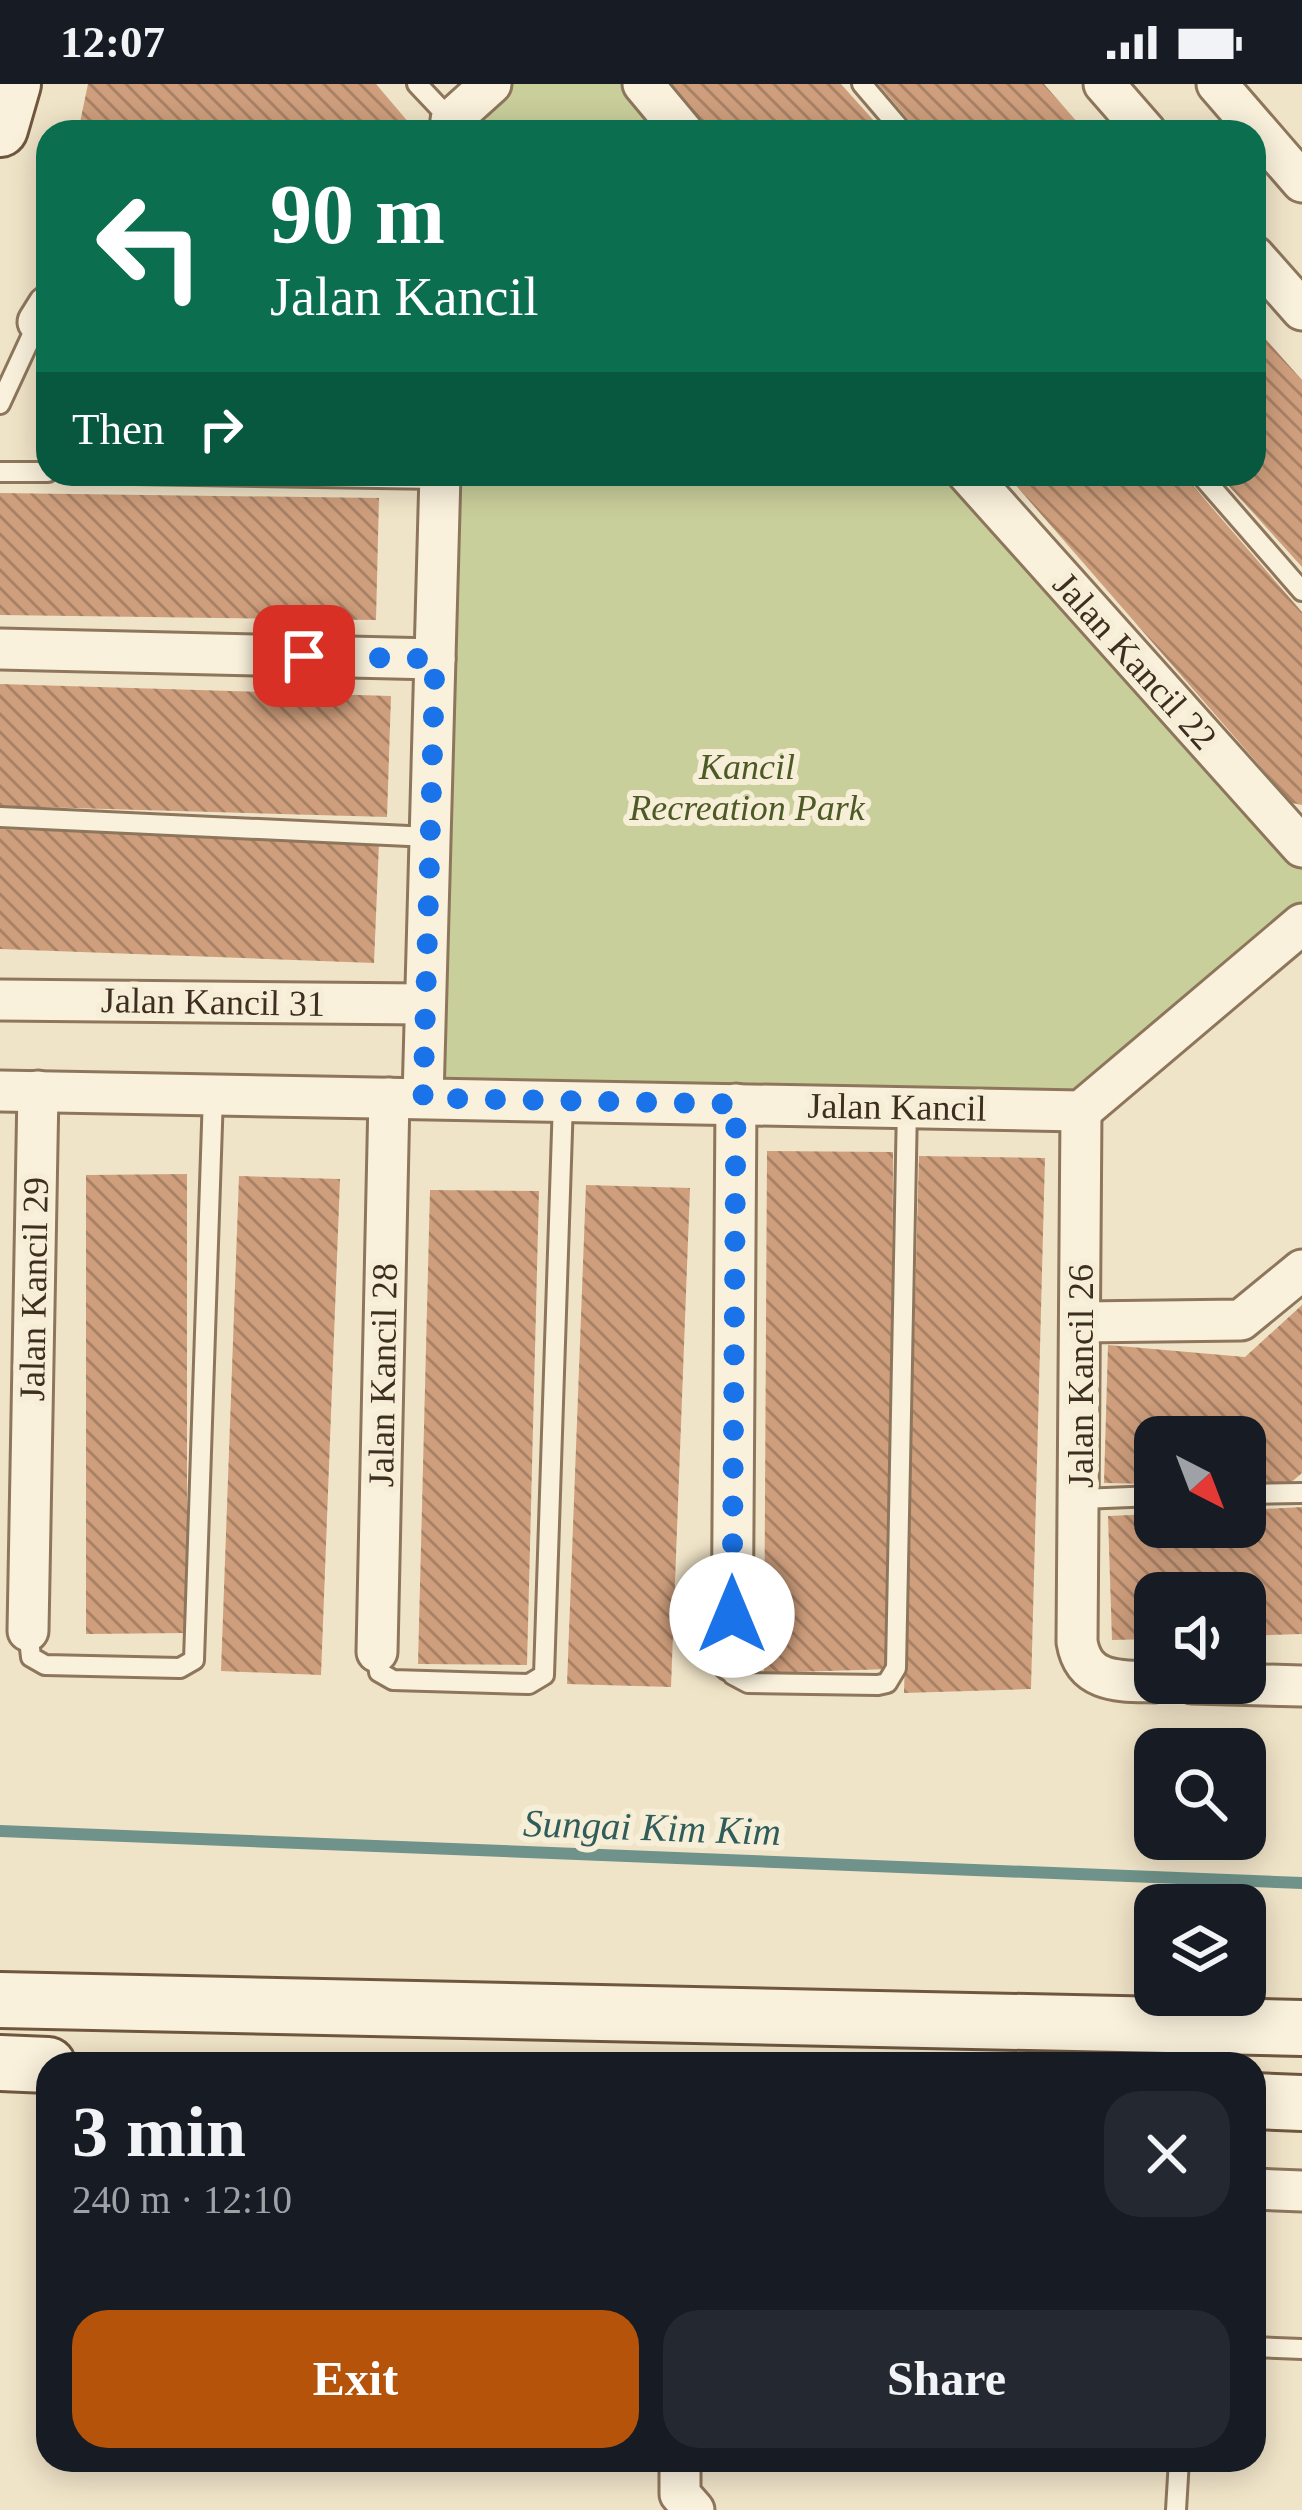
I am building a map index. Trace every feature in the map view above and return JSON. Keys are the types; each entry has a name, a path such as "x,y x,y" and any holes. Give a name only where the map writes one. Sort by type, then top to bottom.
{"main road":[{"path":"0,129 13,84"},
{"path":"0,2000 1302,2028"},
{"path":"0,2063 36,2064"},
{"path":"1266,2102 1302,2103"}],"street":[{"path":"457,120 491,84"},
{"path":"643,84 672,120"},
{"path":"1104,84 1136,120"},
{"path":"1217,84 1252,120"},
{"path":"1266,134 1297,166"},
{"path":"1266,270 1302,310"},
{"path":"406,1098 425,1004 440,486"},
{"name":"Jalan Kancil 22","path":"979,486 1302,848"},
{"path":"0,649 435,659"},
{"path":"1081,1111 1302,924"},
{"name":"Jalan Kancil 31","path":"0,1000 425,1004"},
{"name":"Jalan Kancil","path":"19,1091 1081,1111"},
{"name":"Jalan Kancil 29","path":"19,1091 28,1631"},
{"name":"Jalan Kancil 28","path":"377,1652 406,1098"},
{"path":"731,1661 736,1104"},
{"name":"Jalan Kancil 26","path":"1081,1111 1077,1642 1087,1668 1100,1678 1134,1680"},
{"path":"1082,1322 1240,1320 1302,1270"},
{"path":"1266,1685 1302,1686"},
{"path":"1266,2190 1302,2191"},
{"path":"680,2472 680,2494 694,2510"}],"lane":[{"path":"417,84 446,120"},
{"path":"862,84 893,120"},
{"path":"0,404 36,329"},
{"path":"0,472 36,472"},
{"path":"1210,486 1302,591"},
{"path":"0,817 430,837"},
{"path":"28,1631 31,1657 46,1666 180,1669 194,1660 213,1095"},
{"path":"377,1652 379,1672 393,1680 529,1684 544,1675 563,1101"},
{"path":"731,1661 734,1675 748,1684 878,1685 887,1683 896,1668 907,1107"},
{"path":"1266,1494 1302,1493"},
{"path":"1081,1499 1134,1497"},
{"path":"1266,2348 1302,2349"},
{"path":"1176,2510 1178,2472"}],"green space":[{"path":"490,84 643,84 672,120 460,120"},
{"name":"Kancil Recreation Park","path":"441,486 979,486 1302,851 1302,907 1073,1096 422,1105"}],"building":[{"path":"88,84 376,84 407,120 80,120"},
{"path":"661,84 841,84 873,120 692,120"},
{"path":"878,84 1044,84 1076,120 909,120"},
{"path":"1266,340 1302,380 1302,567 1229,486 1266,486"},
{"path":"1016,486 1193,486 1302,612 1302,805 1292,803"},
{"path":"0,493 379,498 376,620 0,615"},
{"path":"0,684 391,696 387,817 0,806"},
{"path":"0,829 379,843 374,963 0,949"},
{"path":"767,1151 893,1152 891,1669 764,1673"},
{"path":"919,1156 1045,1158 1031,1689 904,1693"},
{"path":"187,1174 187,1633 86,1634 86,1175"},
{"path":"239,1176 340,1179 321,1675 221,1671"},
{"path":"586,1185 690,1188 671,1687 567,1684"},
{"path":"430,1190 539,1191 527,1665 418,1664"},
{"path":"1302,1305 1302,1473 1288,1485 1266,1484 1266,1416 1134,1416 1134,1484 1104,1483 1108,1345 1245,1357"},
{"path":"1302,1507 1302,1634 1266,1635 1266,1572 1134,1572 1134,1639 1112,1640 1108,1516 1134,1515 1134,1548 1266,1548 1266,1509"}],"waterway":[{"name":"Sungai Kim Kim","path":"0,1831 1302,1883"}],"route":[{"path":"304,656 435,659 423,1098 736,1104 732,1615"}]}
